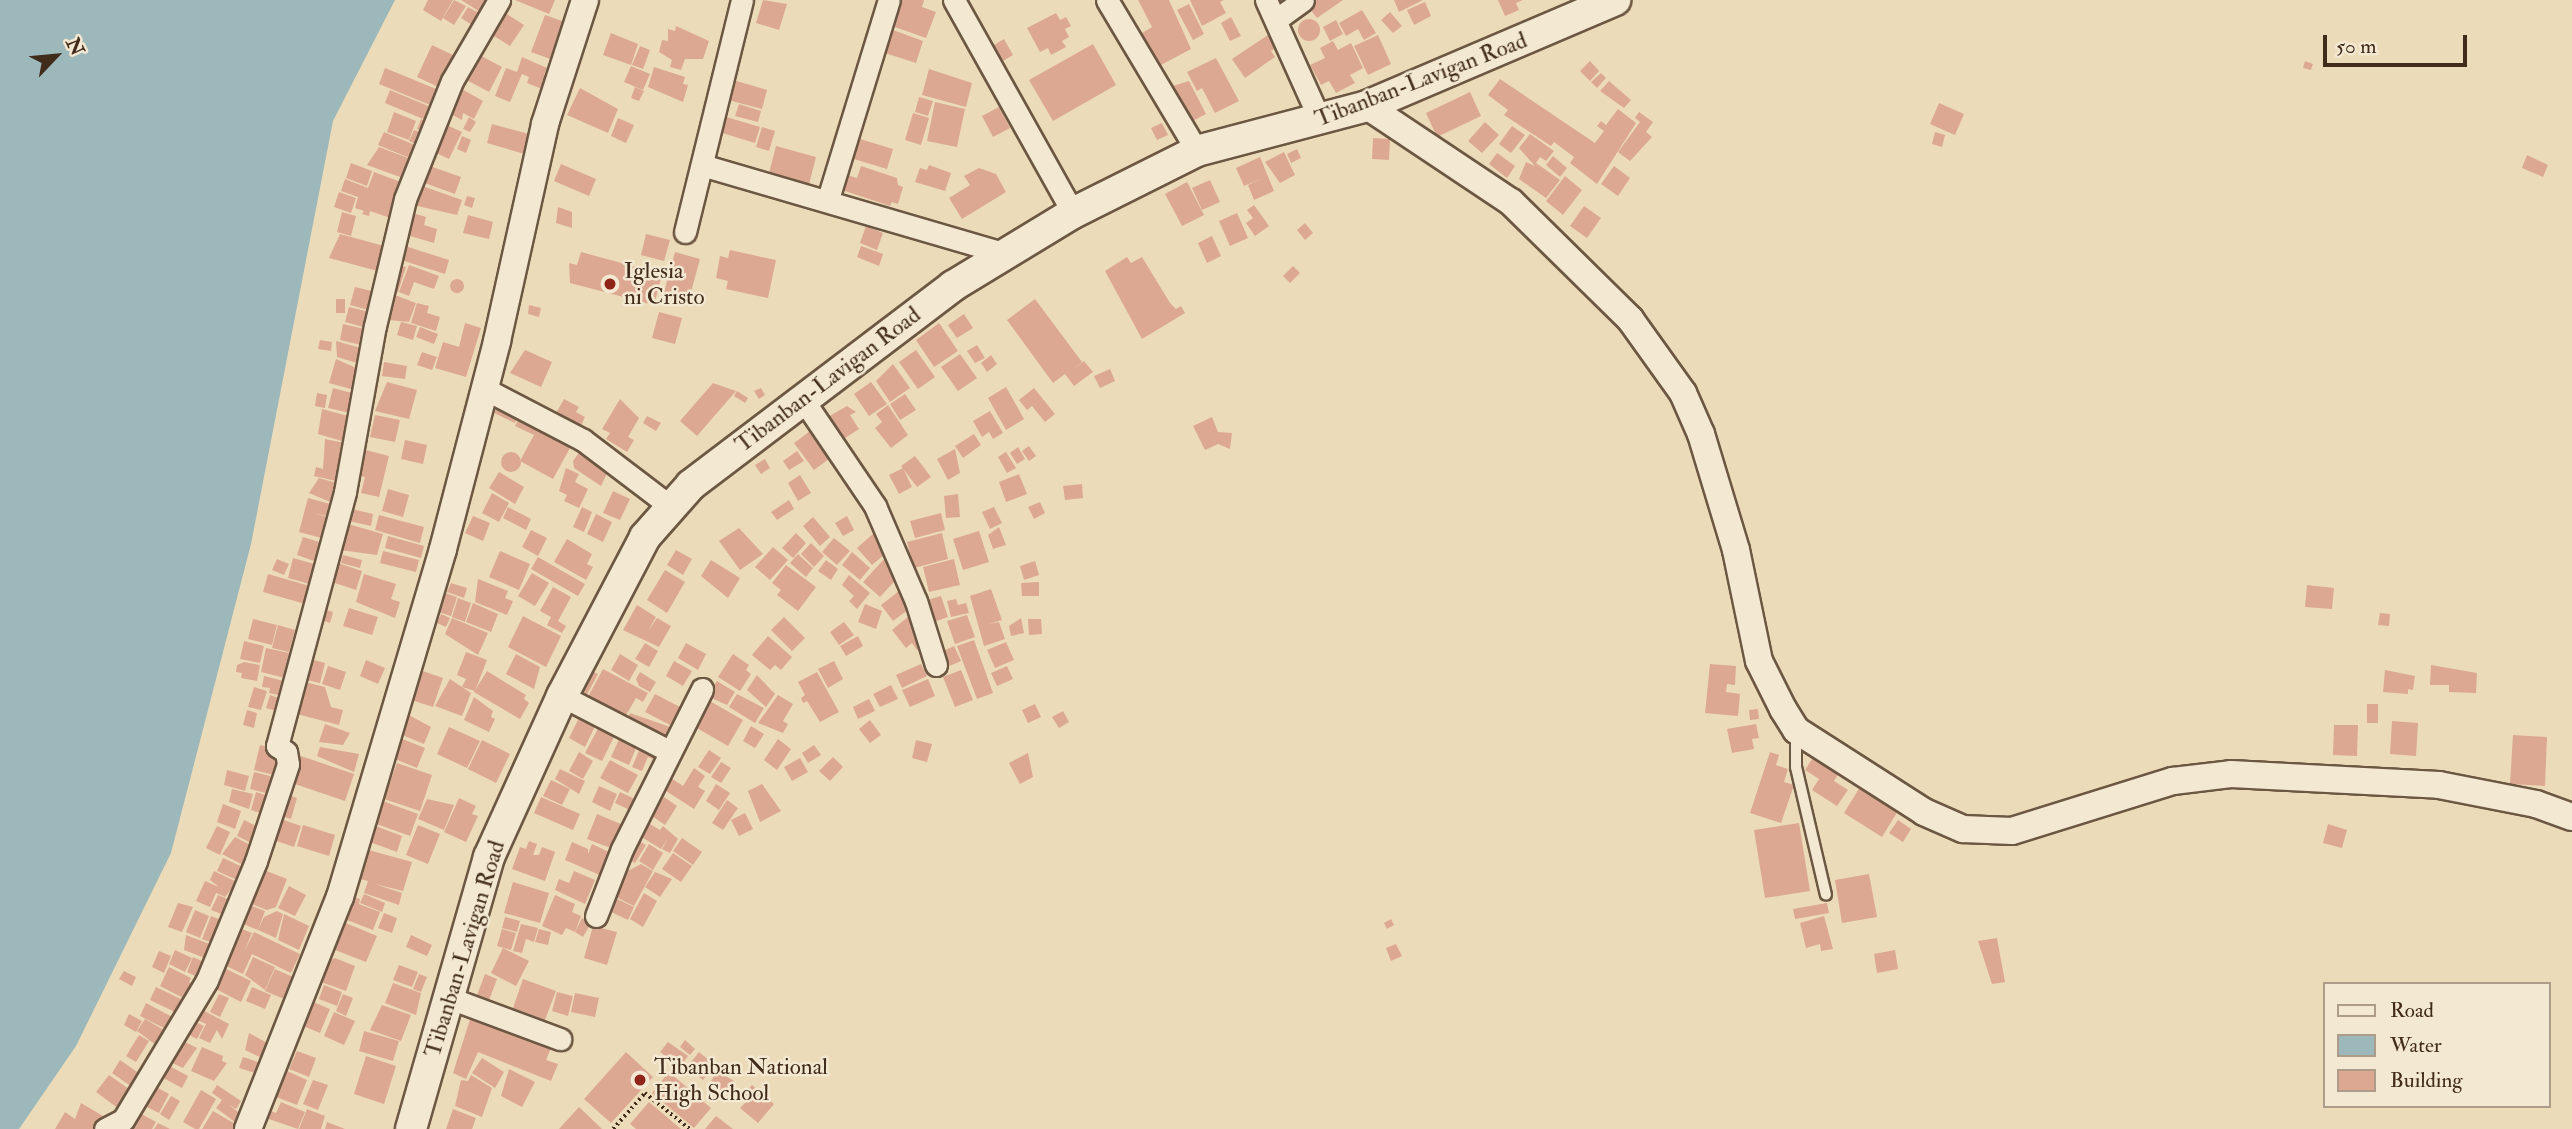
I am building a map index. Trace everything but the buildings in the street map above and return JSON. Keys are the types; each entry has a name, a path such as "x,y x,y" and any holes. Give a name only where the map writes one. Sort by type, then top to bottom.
{"main road":[{"name":"Tibanban-Lavigan Road","path":"411,1129 489,857 562,696 645,537 670,506 804,401 1002,253 1073,213 1196,151 1367,106 1615,0"}],"street":[{"path":"105,1129 123,1120 207,980 256,861 288,764 286,752 276,746 345,492 375,326 405,199 452,80 499,0"},
{"path":"248,1129 340,897 443,549 485,389 545,124 585,0"},
{"path":"685,232 741,0"},
{"path":"828,199 889,0"},
{"path":"954,0 1073,213"},
{"path":"1107,0 1196,151"},
{"path":"1266,0 1277,19 1320,120"},
{"path":"1277,19 1303,0"},
{"path":"1367,106 1511,202 1630,319 1684,393 1701,434 1736,550 1759,661 1796,730 1924,812 1984,833 2048,822 2197,775 2231,774 2439,785 2536,804 2572,817"},
{"path":"702,165 828,199 1002,253"},
{"path":"485,389 583,440 670,506"},
{"path":"804,401 875,506 916,601 936,665"},
{"path":"596,916 669,751 702,689"},
{"path":"562,696 669,751"},
{"path":"447,997 560,1040"}],"lane":[{"path":"1796,730 1794,752 1825,895"}],"path":[{"path":"613,1129 645,1093 690,1129"}],"water":[{"path":"0,0 395,0 333,121 251,544 171,853 76,1046 19,1129 0,1129"}],"place":[{"name":"Iglesia ni Cristo","path":"610,284"},
{"name":"Tibanban National High School","path":"640,1080"}]}
